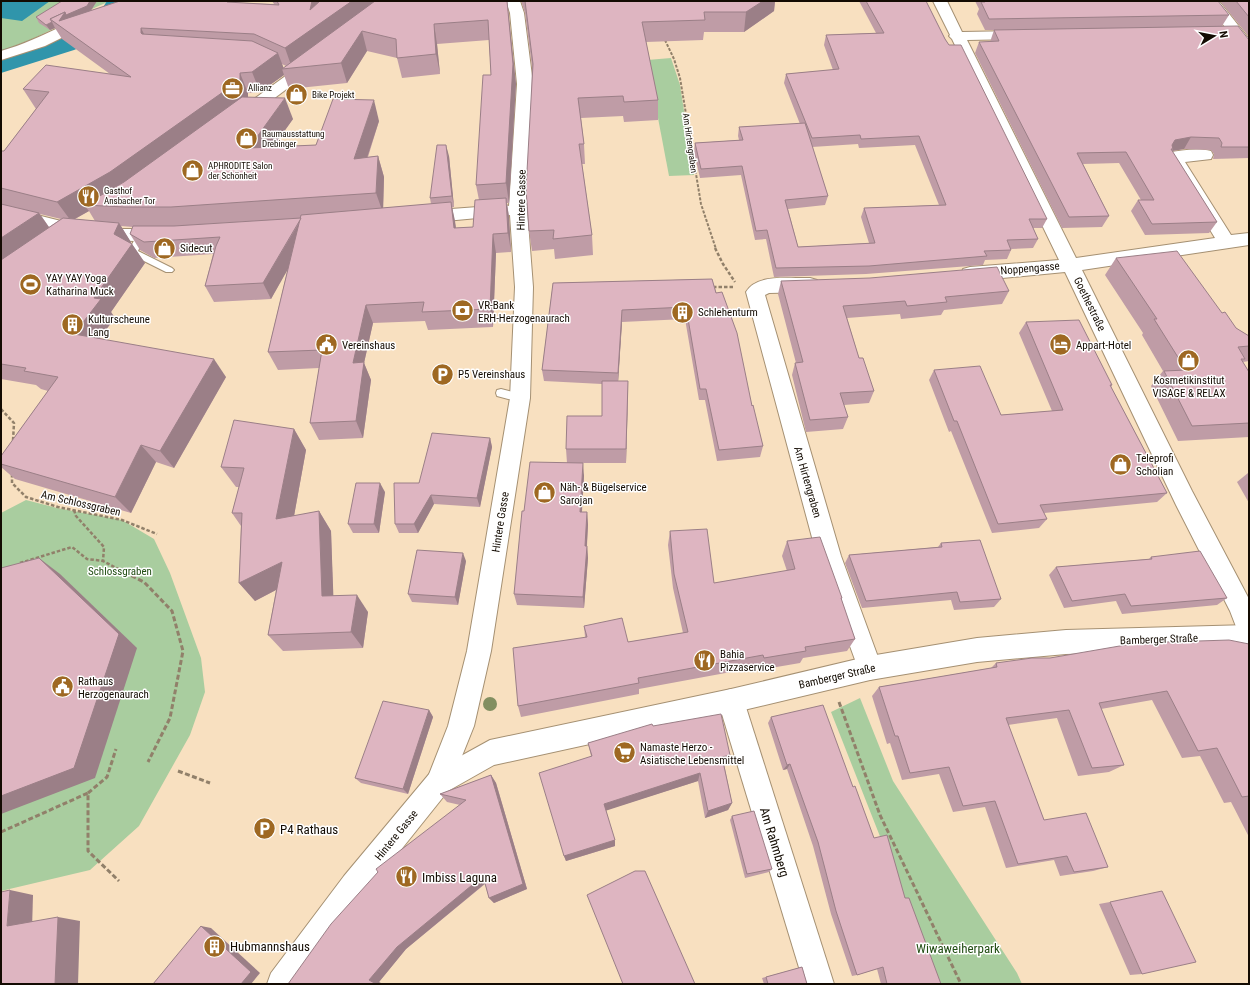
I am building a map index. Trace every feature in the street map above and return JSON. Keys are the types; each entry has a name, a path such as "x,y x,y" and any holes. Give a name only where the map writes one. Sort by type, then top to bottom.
{"street":[{"path":"1,56 14,53 62,34 102,12 139,1"},
{"name":"Hintere Gasse","path":"282,984 354,886 439,782 461,726 478,651 524,287 518,209 525,84 517,13 513,1"},
{"name":"Goethestraße","path":"940,1 956,36 1071,265 1184,498 1241,608 1249,629"},
{"path":"1212,1 1249,49"},
{"path":"1219,32 1235,32"},
{"path":"956,36 1036,34"},
{"path":"229,124 294,72 322,56"},
{"path":"1205,155 1174,157 1226,242"},
{"path":"406,219 518,209"},
{"path":"1,212 73,230 121,235 176,235"},
{"path":"53,243 91,219"},
{"name":"Noppengasse","path":"953,275 1071,265 1249,239"},
{"path":"747,290 766,286 827,284"},
{"name":"Am Hirtengraben","path":"747,290 829,556 870,668"},
{"name":"Bamberger Straße","path":"439,782 490,754 870,668 977,650 1059,643 1249,636"},
{"name":"Am Rahmberg","path":"731,700 819,984"}],"lane":[{"path":"141,235 133,252 169,270"}],"path":[{"name":"Am Hirtengraben","path":"664,39 672,52 682,84 697,194 716,247 727,271 747,290"},
{"path":"708,287 747,290"},
{"path":"1,409 14,423 13,445"},
{"name":"Am Schlossgraben","path":"12,468 12,483 26,497 74,510 122,520 157,534"},
{"path":"74,510 76,516 104,547 103,560"},
{"path":"15,565 72,547 87,559 103,560 144,582 172,611 183,651 170,718 148,762"},
{"path":"830,677 880,815 961,984"},
{"path":"1,832 88,793 107,777 116,749"},
{"path":"178,771 210,783"},
{"path":"88,793 88,851 119,881"}],"green space":[{"path":"1,1 110,1 43,34 15,46 1,50"},
{"path":"671,58 680,85 694,175 669,176 647,60"},
{"name":"Schlossgraben","path":"26,500 57,508 122,520 154,539 170,573 201,658 205,692 190,735 139,826 90,870 1,891 1,513"},
{"name":"Wiwaweiherpark","path":"860,698 893,781 1017,973 1022,984 934,984 881,839 831,712"}],"water":[{"path":"1,1 50,1 22,21 1,18"}],"building":[{"path":"62,1 90,1 87,6 66,15 65,12 50,19 52,22 46,25 36,17"},
{"path":"120,1 226,1 279,5 277,1 312,1 310,10 320,1 352,1 285,48 254,34 141,28 142,34 252,41 278,53 252,72 240,73 240,80 110,172 57,202 1,188 1,151 4,151 49,92 23,89 46,65 131,77 50,19 65,12 59,21"},
{"path":"375,1 507,1 513,64 506,183 476,185 483,75 491,75 488,20 434,24 436,54 397,58 396,39 362,31 341,63 282,69"},
{"path":"525,1 763,1 746,12 704,12 705,20 642,22 658,100 624,102 623,96 578,98 584,144 579,144 592,235 553,239 554,230 529,231 526,189 533,64"},
{"path":"866,1 926,1 949,45 961,45 1047,219 1029,219 1038,239 1007,240 1011,250 984,251 987,256 869,266 776,268 767,230 756,231 742,166 701,169 695,143 743,140 739,127 805,123 828,196 785,200 798,247 875,243 864,208 946,205 919,136 861,139 860,135 812,138 786,74 839,69 826,35 884,33"},
{"path":"984,1 1218,1 1229,15 989,19 981,2 985,2"},
{"path":"1236,1 1249,1 1249,17"},
{"path":"1238,26 1249,40 1249,147 1221,147 1222,143 1219,138 1191,137 1175,140 1172,145 1173,149 1171,149 1217,222 1152,224 1138,200 1154,200 1126,152 1077,153 1109,216 1069,217 979,42 999,41 994,30"},
{"path":"242,97 285,98 249,148 316,145 333,99 374,100 354,159 378,156 376,193 171,207 84,205 124,182"},
{"path":"437,145 446,145 452,196 430,198"},
{"path":"506,198 508,233 493,234 490,309 422,312 424,302 366,305 353,363 364,362 356,421 310,423 322,350 268,352 301,215 451,202 454,228 473,227 475,200"},
{"path":"1,204 39,213 1,238"},
{"path":"63,218 119,223 114,234 132,244 94,298 101,299 74,334 214,359 160,451 141,445 115,497 1,464 1,456 58,377 24,371 26,368 1,364 1,260"},
{"path":"301,218 263,283 205,286 220,237 144,242 130,234 133,226 174,226"},
{"path":"1177,251 1222,313 1225,312 1236,328 1249,336 1249,346 1238,347 1245,359 1241,359 1249,372 1249,423 1192,426 1164,371 1186,370 1154,319 1157,319 1116,258"},
{"path":"997,267 1009,291 945,297 947,302 907,306 905,301 843,306 859,358 863,358 874,391 840,393 848,417 810,420 795,363 803,362 781,281 870,278"},
{"path":"712,279 716,293 722,292 737,333 752,406 753,405 763,446 719,450 706,389 700,389 686,307 622,310 618,373 542,370 553,283"},
{"path":"1079,320 1112,385 1110,385 1167,493 1040,505 1047,519 998,524 957,421 954,421 934,370 980,366 1001,415 1063,410 1026,322"},
{"path":"602,381 628,381 626,449 566,449 567,416 602,416"},
{"path":"234,420 294,429 276,519 319,511 322,596 357,595 351,632 268,635 282,562 239,583 242,513 232,513 244,468 221,467"},
{"path":"432,433 490,438 477,498 431,495 414,524 395,524 394,483 419,483"},
{"path":"530,462 583,463 580,512 587,512 585,546 587,546 583,597 514,594 522,511 524,511"},
{"path":"356,483 380,483 374,524 348,524"},
{"path":"707,529 714,583 795,569 787,541 820,537 855,639 805,647 806,651 764,658 763,655 638,678 639,683 518,706 513,648 587,637 584,626 622,618 628,642 688,632 674,574 670,531"},
{"path":"980,540 1001,599 960,602 957,592 866,601 849,555 942,547 941,543"},
{"path":"417,550 463,553 455,597 408,594"},
{"path":"1200,551 1227,598 1131,606 1125,594 1072,601 1056,567 1152,559 1151,557"},
{"name":"Rathaus Herzogenaurach","path":"39,558 119,634 74,768 1,796 1,568"},
{"path":"1229,640 1249,644 1249,796 1242,797 1217,748 1198,751 1167,691 1099,703 1124,765 1092,768 1069,710 1006,718 1044,820 1086,813 1108,867 1074,872 1067,856 1018,864 995,801 963,806 949,767 910,773 898,736 895,736 879,687 997,667 996,663 1032,658 1050,658 1137,643"},
{"path":"383,701 429,710 403,789 355,778"},
{"path":"823,705 853,787 855,786 874,838 887,835 905,898 909,898 941,984 887,984 883,967 857,975 836,911 818,842 790,764 787,765 771,717"},
{"path":"721,714 730,755 722,757 732,803 708,811 700,773 604,804 615,840 564,856 539,773 592,756 588,743 652,724 653,726"},
{"path":"491,775 523,884 489,898 483,876 397,947 369,980 376,984 288,984 331,924 378,872 376,869 466,800 440,794"},
{"path":"754,811 772,869 747,874 732,816"},
{"path":"635,871 645,871 695,984 623,984 587,895"},
{"path":"10,890 7,926 58,917 55,984 1,984 1,892"},
{"path":"1162,891 1196,962 1142,974 1110,902"},
{"name":"Hubmannshaus","path":"201,926 251,972 241,984 153,984"},
{"path":"802,967 807,984 768,984 766,977"}],"waterway":[{"path":"1,62 62,43 111,22 124,1"}],"place":[{"name":"Allianz","path":"232,88"},
{"name":"Bike Projekt","path":"296,95"},
{"name":"Raumausstattung Drebinger","path":"247,139"},
{"name":"APHRODITE Salon der Schönheit","path":"193,171"},
{"name":"Gasthof Ansbacher Tor","path":"88,196"},
{"name":"Sidecut","path":"165,248"},
{"name":"YAY YAY Yoga Katharina Muck","path":"31,284"},
{"name":"VR-Bank ERH-Herzogenaurach","path":"462,311"},
{"name":"Schlehenturm","path":"682,312"},
{"name":"Kulturscheune Lang","path":"73,325"},
{"name":"Vereinshaus","path":"326,345"},
{"name":"Appart-Hotel","path":"1060,345"},
{"name":"Kosmetikinstitut VISAGE & RELAX","path":"1189,360"},
{"name":"P5 Vereinshaus","path":"443,374"},
{"name":"Teleprofi Scholian","path":"1120,464"},
{"name":"Näh- & Bügelservice Sarojan","path":"545,493"},
{"name":"Bahia Pizzaservice","path":"704,660"},
{"name":"Rathaus Herzogenaurach","path":"63,687"},
{"name":"Namaste Herzo - Asiatische Lebensmittel","path":"624,753"},
{"name":"P4 Rathaus","path":"264,829"},
{"name":"Imbiss Laguna","path":"407,877"},
{"name":"Hubmannshaus","path":"214,946"}]}
